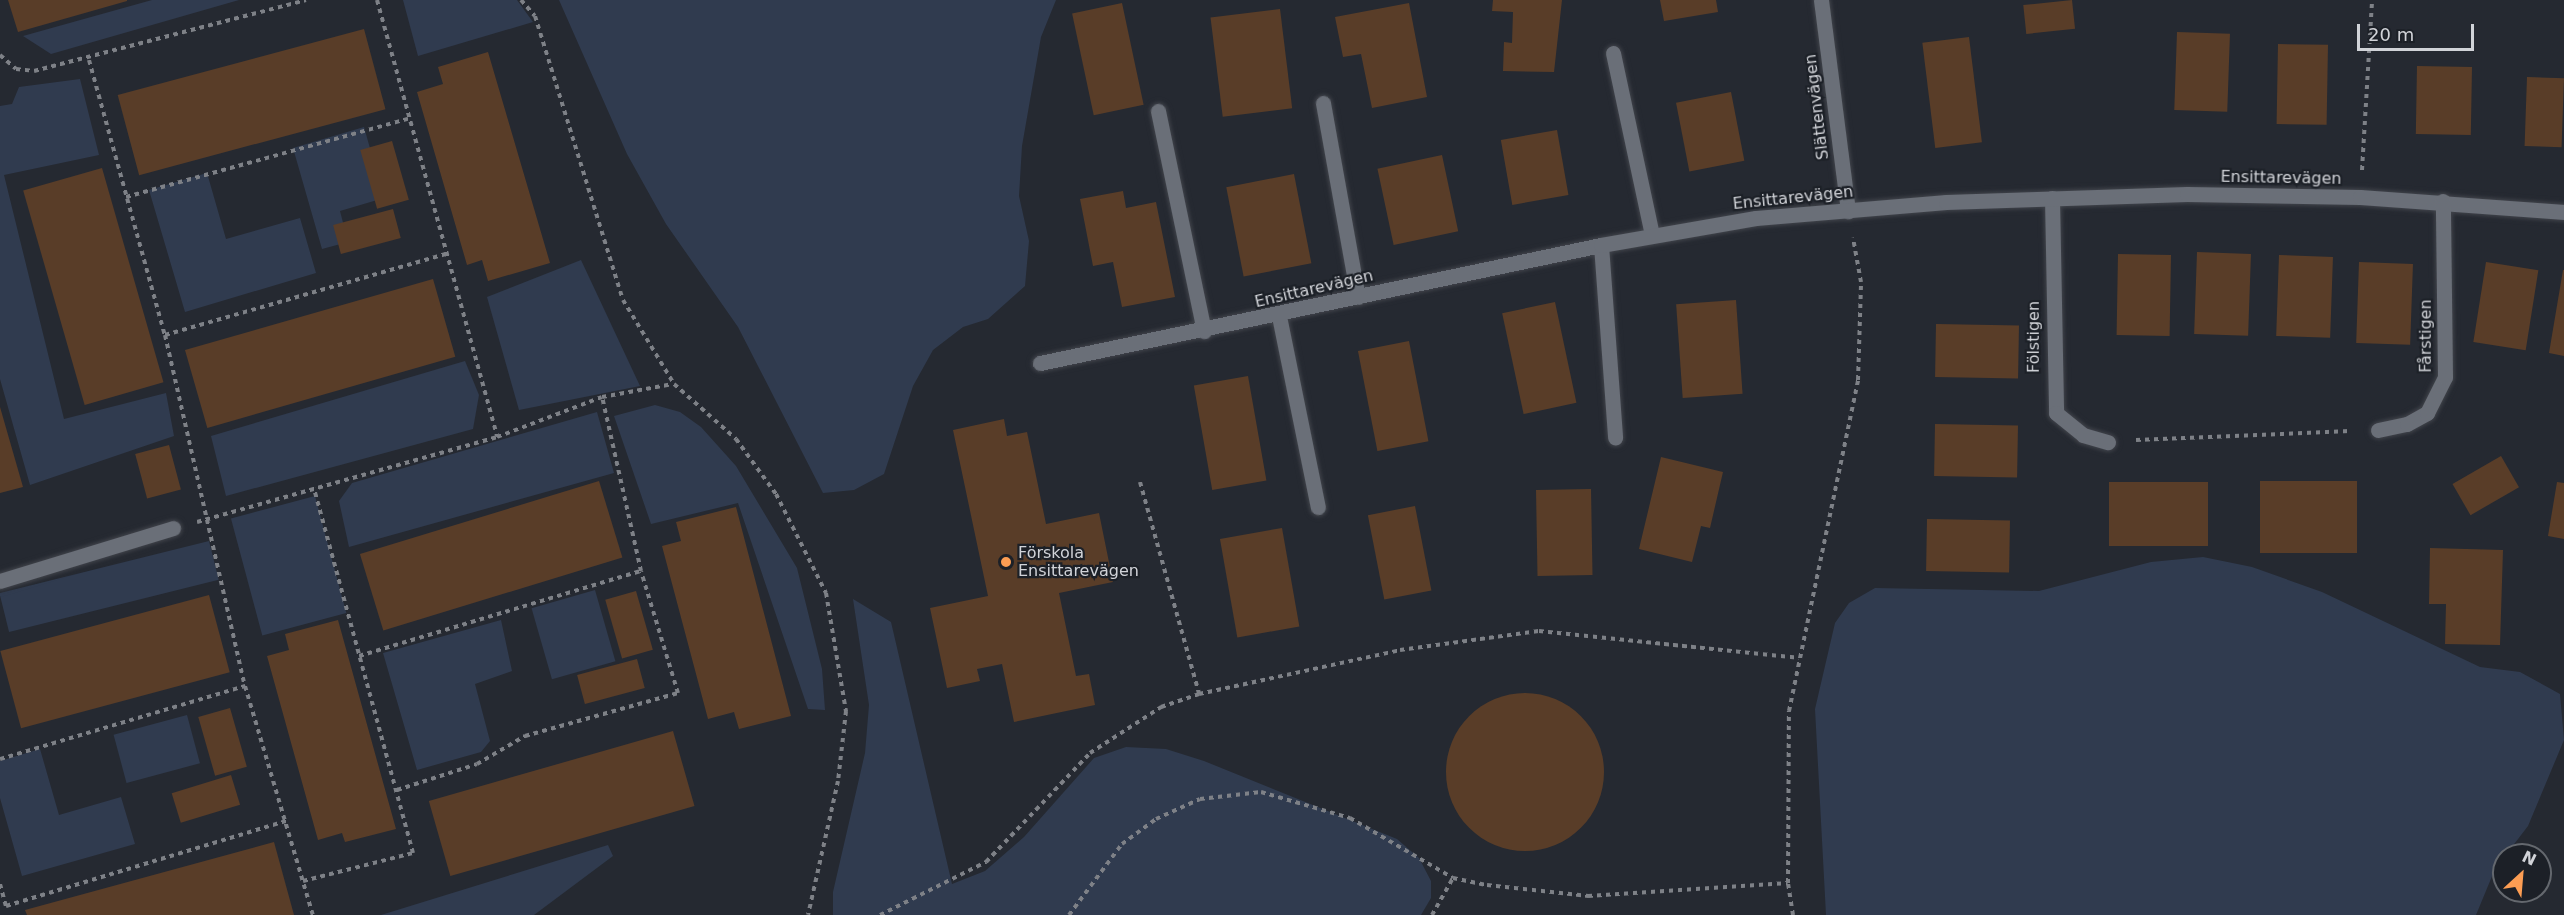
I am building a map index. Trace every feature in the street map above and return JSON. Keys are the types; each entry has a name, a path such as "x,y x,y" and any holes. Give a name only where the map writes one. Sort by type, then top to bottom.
{"street":[{"name":"Slättenvägen","path":"1821,0 1848,210"},
{"path":"1613,53 1652,235"},
{"path":"1323,103 1358,297"},
{"path":"1158,111 1204,331"},
{"name":"Ensittarevägen","path":"1040,363 1279,316 1601,245 1756,218 2052,198 2361,197 2443,201 2564,212"},
{"name":"Fölstigen","path":"2052,198 2056,413 2083,435 2108,442"},
{"name":"Fårstigen","path":"2378,430 2407,424 2427,413 2445,377 2443,201"},
{"path":"1601,245 1615,437"},
{"path":"1279,316 1318,507"},
{"path":"0,581 173,528"}],"path":[{"path":"0,55 16,69 34,71 89,60 304,0"},
{"path":"377,0 497,437"},
{"path":"520,0 535,16 623,300 674,384 736,439 776,494 826,593 846,711 838,781 808,915"},
{"path":"2361,197 2372,0"},
{"path":"89,60 165,335 245,686 313,915"},
{"path":"126,197 411,118"},
{"path":"1792,915 1788,883 1786,768 1799,658 1858,380 1861,282 1848,210"},
{"path":"165,335 446,254"},
{"path":"173,528 497,437 602,397 674,384"},
{"path":"397,790 477,764 525,736 678,693 641,571 602,397"},
{"path":"2108,442 2378,430"},
{"path":"1140,482 1199,694"},
{"path":"303,881 413,853 314,488"},
{"path":"359,656 641,571"},
{"path":"880,915 986,862 1090,753 1161,707 1199,694 1400,650 1539,631 1799,658"},
{"path":"0,759 245,686"},
{"path":"1069,915 1122,844 1156,819 1200,799 1261,792 1350,818 1453,878 1588,896 1788,883"},
{"path":"0,884 6,906 286,821"},
{"path":"1432,915 1453,878"}],"shaded area":[{"path":"152,0 239,0 51,54 23,36"},
{"path":"403,0 517,0 533,22 418,56"},
{"path":"559,0 1056,0 1041,37 1022,146 1019,196 1029,241 1025,286 988,319 963,327 933,350 913,386 884,474 854,490 823,493 738,327 666,224 627,154"},
{"path":"80,79 99,155 4,175 64,419 166,393 174,436 30,485 0,379 0,106 12,104 19,87"},
{"path":"364,127 384,198 340,211 348,242 322,249 293,148"},
{"path":"207,173 226,239 300,218 316,273 185,312 149,190"},
{"path":"581,260 640,386 519,410 487,297"},
{"path":"465,361 479,395 473,429 226,496 211,436"},
{"path":"655,405 680,412 701,427 736,466 797,568 822,669 825,710 808,709 738,503 651,524 614,416"},
{"path":"597,412 614,473 349,547 339,501 352,483"},
{"path":"315,496 346,613 262,635 231,519"},
{"path":"209,541 219,580 9,632 0,593"},
{"path":"2203,557 2252,567 2322,592 2480,667 2520,672 2560,694 2564,740 2528,826 2515,843 2492,843 2492,876 2476,915 1826,915 1815,709 1835,623 1849,603 1875,588 2039,591 2151,562"},
{"path":"595,590 615,661 552,679 532,608"},
{"path":"853,599 891,622 952,884 985,871 1024,837 1094,758 1126,747 1166,749 1204,761 1397,839 1419,858 1431,881 1431,898 1421,915 833,915 833,892 865,753 869,705"},
{"path":"501,620 512,671 475,684 490,741 481,752 417,770 383,653"},
{"path":"187,715 200,763 127,783 114,735"},
{"path":"40,749 59,815 121,797 135,844 22,876 0,798 0,761"},
{"path":"608,845 613,856 534,915 381,915"}],"building":[{"path":"8,0 127,0 127,1 18,32"},
{"path":"1493,0 1562,0 1554,72 1503,71 1504,42 1512,43 1513,12 1492,11"},
{"path":"1660,0 1716,0 1718,12 1664,21"},
{"path":"2072,0 2075,29 2026,34 2023,5"},
{"path":"1122,3 1144,105 1094,115 1072,14"},
{"path":"1409,3 1427,97 1372,108 1361,54 1343,57 1335,17"},
{"path":"1280,9 1292,108 1223,117 1211,18"},
{"path":"364,29 385,109 139,175 118,95"},
{"path":"2177,32 2230,34 2227,112 2174,110"},
{"path":"1969,37 1982,142 1935,148 1922,43"},
{"path":"2278,44 2328,45 2327,125 2277,124"},
{"path":"488,52 550,263 488,281 482,260 467,265 417,92 443,84 438,67"},
{"path":"2417,66 2472,67 2471,135 2416,134"},
{"path":"2527,77 2564,78 2562,147 2525,146"},
{"path":"1731,92 1744,161 1689,171 1676,103"},
{"path":"1557,130 1568,195 1512,205 1501,140"},
{"path":"392,141 409,200 377,209 360,150"},
{"path":"1442,155 1458,231 1394,245 1377,169"},
{"path":"102,168 163,382 85,405 23,191"},
{"path":"1294,174 1311,263 1244,276 1226,187"},
{"path":"1123,191 1126,208 1156,202 1175,297 1122,307 1113,262 1093,266 1080,199"},
{"path":"393,209 401,238 341,254 333,225"},
{"path":"2197,252 2251,254 2248,336 2194,334"},
{"path":"2118,254 2171,255 2170,336 2117,335"},
{"path":"2279,255 2333,257 2330,338 2276,336"},
{"path":"2359,262 2413,264 2410,345 2356,343"},
{"path":"2486,262 2538,270 2526,350 2473,342"},
{"path":"2564,270 2564,356 2549,353"},
{"path":"433,279 455,357 207,428 185,350"},
{"path":"1736,300 1743,394 1683,398 1676,304"},
{"path":"1555,302 1576,403 1524,414 1502,313"},
{"path":"1936,324 2019,325 2018,378 1935,377"},
{"path":"1409,341 1428,441 1377,451 1358,351"},
{"path":"1248,376 1266,480 1212,490 1194,386"},
{"path":"0,407 23,487 0,493"},
{"path":"1004,419 1007,436 1027,432 1046,524 1099,513 1113,582 1059,593 1076,676 1089,674 1095,705 1014,722 1002,664 977,669 980,681 947,688 930,608 988,596 953,430"},
{"path":"1935,424 2018,425 2017,477 1934,476"},
{"path":"169,445 181,489 147,498 135,454"},
{"path":"2501,456 2519,487 2471,515 2453,484"},
{"path":"1661,457 1723,472 1710,528 1701,526 1692,562 1639,549"},
{"path":"599,481 622,558 383,631 360,554"},
{"path":"2260,481 2357,481 2357,553 2260,553"},
{"path":"2109,482 2208,482 2208,546 2109,546"},
{"path":"2557,482 2564,483 2564,539 2548,536"},
{"path":"1591,489 1593,575 1538,576 1536,490"},
{"path":"1415,506 1431,590 1384,600 1368,515"},
{"path":"736,507 791,716 739,729 734,712 708,719 662,546 681,541 676,522"},
{"path":"1927,519 2010,520 2009,572 1926,571"},
{"path":"1282,528 1299,626 1237,637 1220,539"},
{"path":"2430,548 2503,550 2500,645 2445,644 2446,604 2429,604"},
{"path":"636,591 653,650 622,658 605,600"},
{"path":"209,595 230,672 21,728 0,651"},
{"path":"338,620 396,829 345,842 342,833 318,840 267,656 289,650 285,634"},
{"path":"637,659 645,688 585,704 577,675"},
{"path":"1525,693 1540,694 1555,699 1569,706 1581,716 1591,728 1598,742 1603,757 1603,787 1598,802 1591,816 1581,828 1569,838 1555,845 1540,850 1525,851 1510,850 1495,845 1481,838 1469,828 1459,816 1452,802 1447,787 1446,772 1447,757 1452,742 1459,728 1469,716 1481,706 1495,699 1510,694"},
{"path":"230,708 247,767 215,776 198,717"},
{"path":"673,731 694,806 450,876 429,801"},
{"path":"231,775 240,805 181,823 172,793"},
{"path":"274,842 294,915 27,915 25,910"}],"place":[{"name":"Förskola Ensittarevägen","path":"1006,562"}]}
